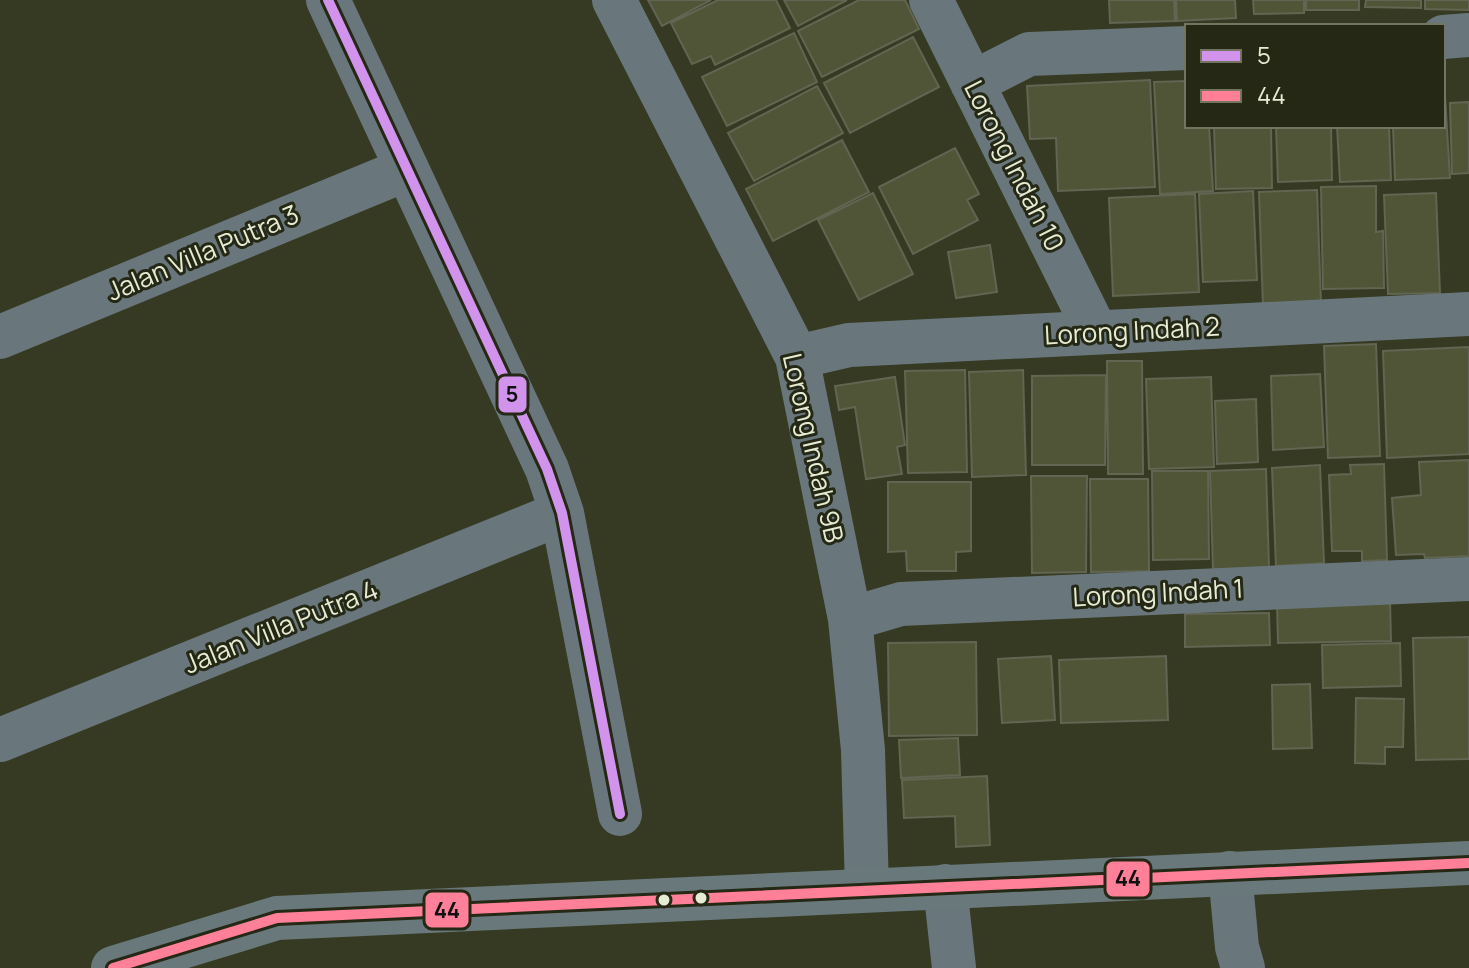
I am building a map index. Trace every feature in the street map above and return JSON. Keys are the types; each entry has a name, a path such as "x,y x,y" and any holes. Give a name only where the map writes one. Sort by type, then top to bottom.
{"street":[{"path":"328,0 547,469 562,513 620,814"},
{"name":"Lorong Indah 9B","path":"614,0 797,357 850,619 863,750 867,889"},
{"name":"Lorong Indah 10","path":"931,0 1096,332"},
{"path":"1445,37 1469,35"},
{"path":"972,83 1029,54 1185,48"},
{"name":"Jalan Villa Putra 3","path":"0,337 407,169"},
{"name":"Lorong Indah 2","path":"797,357 849,345 1469,314"},
{"name":"Jalan Villa Putra 4","path":"0,740 562,513"},
{"name":"Lorong Indah 1","path":"850,619 901,604 1469,579"},
{"path":"113,968 277,918 1469,863"},
{"path":"1230,873 1237,947 1243,968"},
{"path":"945,886 954,968"}],"building":[{"path":"648,0 711,0 662,26"},
{"path":"718,0 776,0 790,28 715,65 711,56 692,64 671,23"},
{"path":"784,0 847,0 798,26"},
{"path":"859,0 905,0 919,29 822,77 798,31"},
{"path":"1109,0 1174,0 1175,21 1110,23"},
{"path":"1176,0 1235,0 1236,18 1177,21"},
{"path":"1253,0 1304,0 1304,13 1254,14"},
{"path":"1306,0 1359,0 1359,10 1306,10"},
{"path":"1366,0 1421,0 1421,8 1365,7"},
{"path":"1425,0 1469,0 1469,10 1425,9"},
{"path":"794,33 817,82 727,126 702,77"},
{"path":"913,37 939,87 850,133 824,83"},
{"path":"1150,80 1155,187 1058,191 1056,138 1030,139 1027,86"},
{"path":"1185,81 1185,128 1209,128 1213,191 1160,194 1154,82"},
{"path":"817,86 843,133 754,181 728,133"},
{"path":"1445,97 1450,178 1395,180 1393,128 1445,128"},
{"path":"1469,102 1469,173 1452,174 1450,103"},
{"path":"1214,128 1271,128 1272,188 1216,189"},
{"path":"1276,128 1331,128 1332,180 1278,182"},
{"path":"1337,128 1389,128 1391,180 1340,182"},
{"path":"842,140 869,192 773,241 746,189"},
{"path":"955,148 979,194 967,200 978,220 913,254 879,187"},
{"path":"1376,186 1376,232 1383,231 1384,288 1323,289 1321,187"},
{"path":"1317,190 1321,304 1263,307 1259,192"},
{"path":"1253,191 1257,280 1203,282 1199,194"},
{"path":"873,193 913,274 859,300 818,220"},
{"path":"1436,193 1440,293 1388,294 1384,195"},
{"path":"1195,194 1199,292 1113,296 1109,198"},
{"path":"990,245 997,292 956,298 948,252"},
{"path":"1376,344 1380,456 1328,458 1324,346"},
{"path":"1469,347 1469,454 1387,458 1383,351"},
{"path":"1107,361 1142,361 1143,474 1108,474"},
{"path":"965,370 967,472 908,473 905,371"},
{"path":"1023,370 1026,475 972,477 969,372"},
{"path":"1320,374 1324,447 1273,450 1271,376"},
{"path":"1106,375 1105,465 1032,465 1032,376"},
{"path":"895,377 905,445 897,447 902,474 866,479 855,407 839,410 835,386"},
{"path":"1211,377 1214,467 1149,469 1146,379"},
{"path":"1256,399 1258,462 1217,464 1215,401"},
{"path":"1469,460 1469,556 1425,558 1424,554 1396,555 1392,498 1421,495 1419,462"},
{"path":"1384,464 1387,560 1362,561 1362,551 1332,551 1329,475 1351,474 1350,465"},
{"path":"1320,465 1324,563 1276,566 1272,468"},
{"path":"1266,469 1269,568 1213,570 1210,471"},
{"path":"1152,471 1208,471 1209,559 1153,560"},
{"path":"1031,476 1087,476 1086,572 1032,573"},
{"path":"1090,479 1148,479 1149,571 1091,572"},
{"path":"888,482 971,482 971,551 956,552 956,571 907,571 906,551 888,552"},
{"path":"1390,600 1391,641 1278,643 1277,603"},
{"path":"1269,613 1270,645 1185,647 1185,614"},
{"path":"1469,637 1469,759 1416,760 1413,638"},
{"path":"976,642 977,735 889,736 888,643"},
{"path":"1400,643 1401,686 1323,688 1322,645"},
{"path":"1051,656 1055,720 1002,723 998,659"},
{"path":"1166,656 1168,720 1061,723 1059,660"},
{"path":"1310,684 1312,748 1273,749 1272,685"},
{"path":"1356,698 1404,699 1403,747 1385,747 1385,764 1355,763"},
{"path":"958,738 960,775 901,778 899,740"},
{"path":"987,776 990,845 956,847 955,816 904,818 902,780"}],"transit line":[{"name":"5","path":"328,0 547,469 562,513 620,814"},
{"name":"44","path":"113,968 277,918 1469,863"}]}
